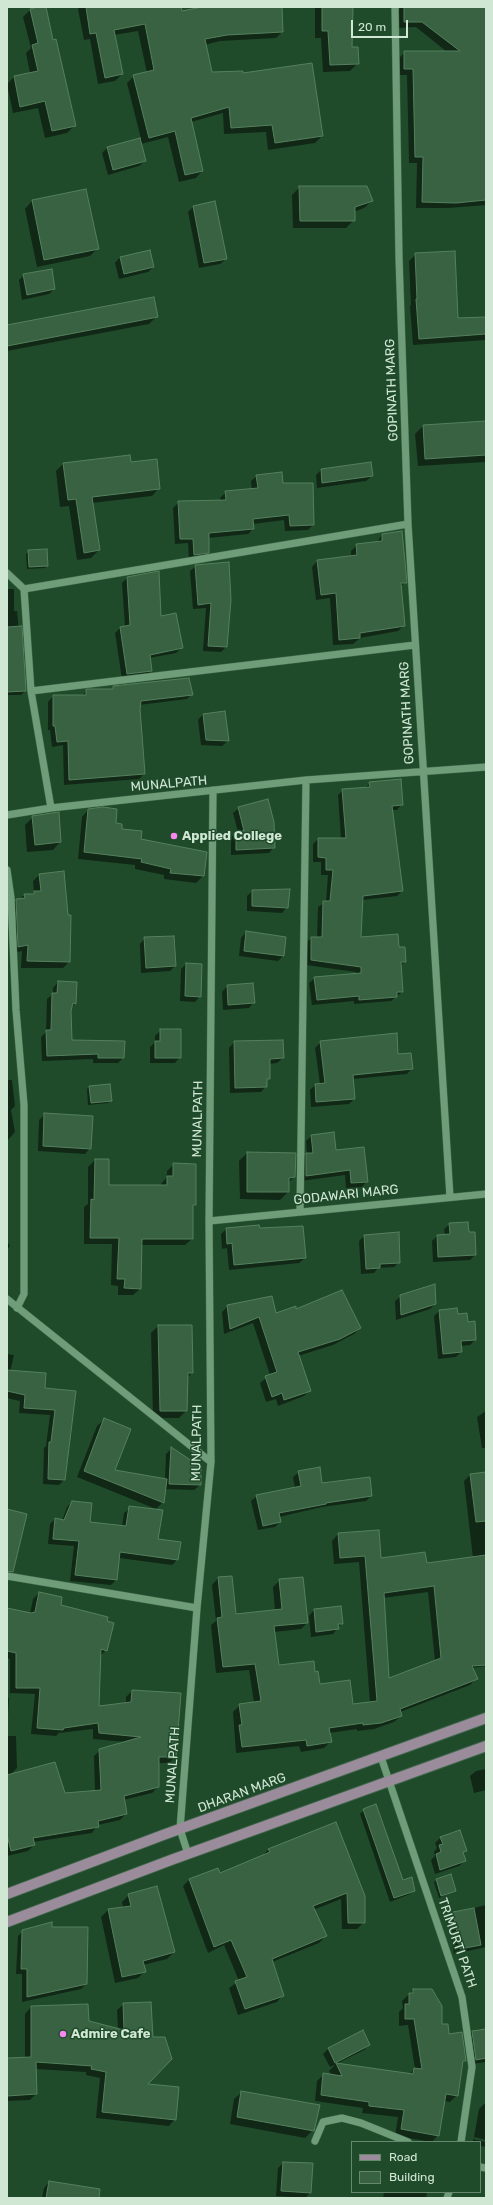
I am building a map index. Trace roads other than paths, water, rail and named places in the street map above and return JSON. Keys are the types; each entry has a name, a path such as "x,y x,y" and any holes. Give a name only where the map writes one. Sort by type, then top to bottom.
{"main road":[{"name":"DHARAN MARG","path":"7,1894 180,1829 486,1718"},
{"path":"7,1922 188,1854 486,1746"}],"street":[{"name":"GOPINATH MARG","path":"396,7 399,258 408,524 422,771 450,1197"},
{"path":"24,589 408,524"},
{"path":"7,573 24,589 31,691 51,808"},
{"path":"31,691 415,645"},
{"path":"213,790 306,780 486,767"},
{"path":"300,1212 306,780"},
{"name":"MUNALPATH","path":"7,815 51,808 213,790 209,1221 211,1462 197,1608 180,1829 188,1854"},
{"path":"7,870 11,898 16,1010 24,1105 24,1294 17,1308"},
{"name":"GODAWARI MARG","path":"209,1221 486,1194"},
{"path":"7,1299 211,1462"},
{"path":"7,1576 197,1608"},
{"name":"TRIMURTI PATH","path":"381,1757 462,1997 472,2066 462,2141"},
{"path":"315,2141 323,2122 342,2118 361,2123 406,2141"}],"place":[{"name":"Applied College","path":"174,836"},
{"name":"Admire Cafe","path":"63,2034"}]}
